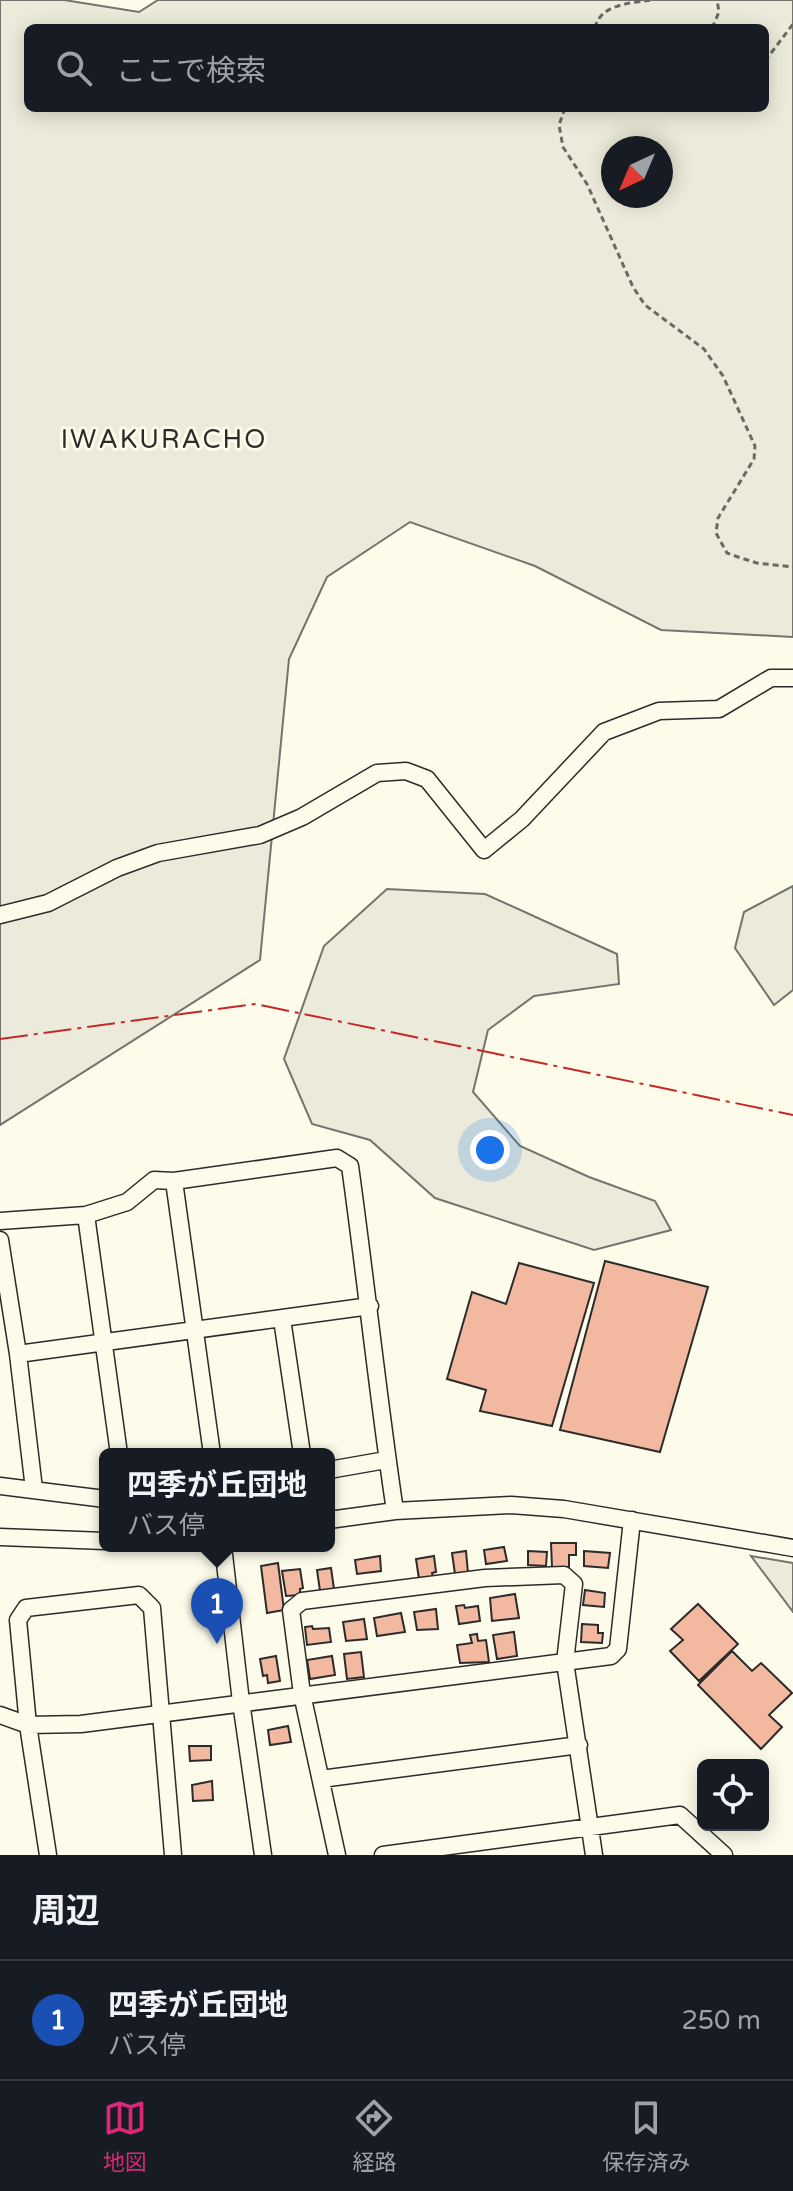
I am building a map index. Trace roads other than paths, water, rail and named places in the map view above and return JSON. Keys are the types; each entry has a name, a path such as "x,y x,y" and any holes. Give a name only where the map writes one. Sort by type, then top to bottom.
{"street":[{"path":"0,915 48,903 117,868 158,853 260,835 302,817 377,773 406,771 427,779 484,850 522,819 604,732 659,711 719,709 771,678 793,678"},
{"path":"0,1221 86,1215 127,1202 154,1180 174,1181 337,1158 350,1166 395,1511"},
{"path":"174,1181 211,1448"},
{"path":"86,1215 118,1448"},
{"path":"0,1240 18,1354 34,1489"},
{"path":"18,1354 370,1306"},
{"path":"282,1319 301,1448"},
{"path":"335,1469 386,1460"},
{"path":"0,1486 99,1498"},
{"path":"335,1519 395,1511 511,1505 564,1509 793,1548"},
{"path":"0,1715 28,1725 81,1724 611,1656 618,1649 632,1520"},
{"path":"0,1537 99,1541"},
{"path":"224,1552 263,1855"},
{"path":"337,1855 302,1694 291,1610 302,1601 470,1580 564,1575 574,1584 565,1662 594,1855"},
{"path":"48,1855 28,1725 18,1620 26,1608 139,1595 152,1608 173,1855"},
{"path":"321,1779 579,1745"},
{"path":"383,1855 680,1815 724,1855"}],"place":[{"name":"四季が丘団地","path":"217,1644"}],"district":[{"name":"IWAKURACHO","path":"164,439"}]}
